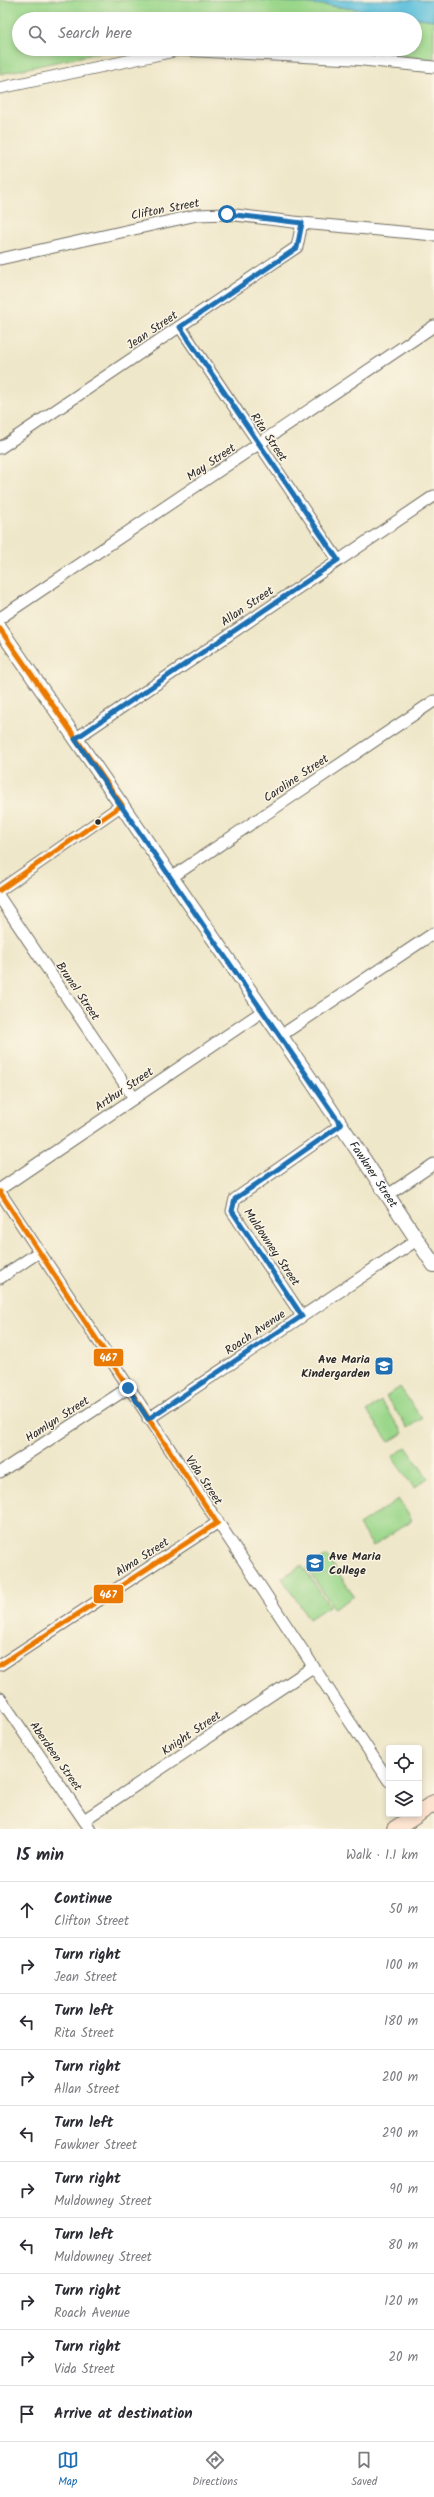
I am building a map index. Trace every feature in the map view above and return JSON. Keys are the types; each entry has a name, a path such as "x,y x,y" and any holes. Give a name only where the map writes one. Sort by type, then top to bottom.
{"main road":[{"path":"422,1811 434,1803"},
{"path":"395,1829 412,1817"}],"street":[{"path":"0,88 151,56"},
{"path":"295,56 353,59 434,67"},
{"name":"Clifton Street","path":"0,259 197,215 227,214 302,223 434,235"},
{"name":"Jean Street","path":"0,448 297,248 302,223"},
{"name":"May Street","path":"0,618 434,326"},
{"name":"Rita Street","path":"180,327 338,560"},
{"name":"Allan Street","path":"75,739 434,496"},
{"name":"Fawkner Street","path":"0,629 172,877 341,1125 434,1265"},
{"name":"Caroline Street","path":"172,877 434,701"},
{"path":"0,890 122,805"},
{"name":"Brunel Street","path":"0,898 134,1098"},
{"path":"280,1036 434,933"},
{"name":"Arthur Street","path":"0,1190 263,1012"},
{"name":"Muldowney Street","path":"302,1316 232,1211 235,1199 341,1125"},
{"path":"388,1195 434,1164"},
{"name":"Vida Street","path":"0,1190 148,1419 386,1776"},
{"name":"Roach Avenue","path":"148,1419 417,1240"},
{"path":"0,1278 39,1252"},
{"name":"Hamlyn Street","path":"0,1472 128,1388"},
{"name":"Alma Street","path":"0,1666 217,1523"},
{"name":"Knight Street","path":"87,1824 313,1667"},
{"name":"Aberdeen Street","path":"0,1698 87,1824"}],"green space":[{"path":"0,0 261,0 326,5 376,12 12,12 12,56 84,56 0,74"},
{"path":"422,18 434,20 434,59 396,56 422,56"},
{"path":"400,1387 422,1419 408,1428 386,1397"},
{"path":"381,1401 403,1433 389,1442 367,1411"},
{"path":"406,1447 428,1478 414,1488 392,1457"},
{"path":"398,1499 412,1520 373,1546 359,1525"},
{"path":"327,1556 354,1596 334,1609 307,1568"},
{"path":"302,1565 329,1606 309,1619 282,1578"}],"water":[{"path":"261,0 434,0 434,20 422,18 422,12 376,12 326,5"}],"transit line":[{"name":"467","path":"0,629 122,805 0,890"},
{"name":"467","path":"0,1192 217,1523"},
{"name":"467","path":"0,1665 217,1523"}],"place":[{"name":"Ave Maria Kindergarden","path":"384,1366"},
{"name":"Ave Maria College","path":"315,1563"}],"route":[{"path":"128,1388 148,1419 302,1316 232,1211 235,1199 341,1125 172,877 75,739 338,560 180,327 297,248 302,223 227,214"}]}
